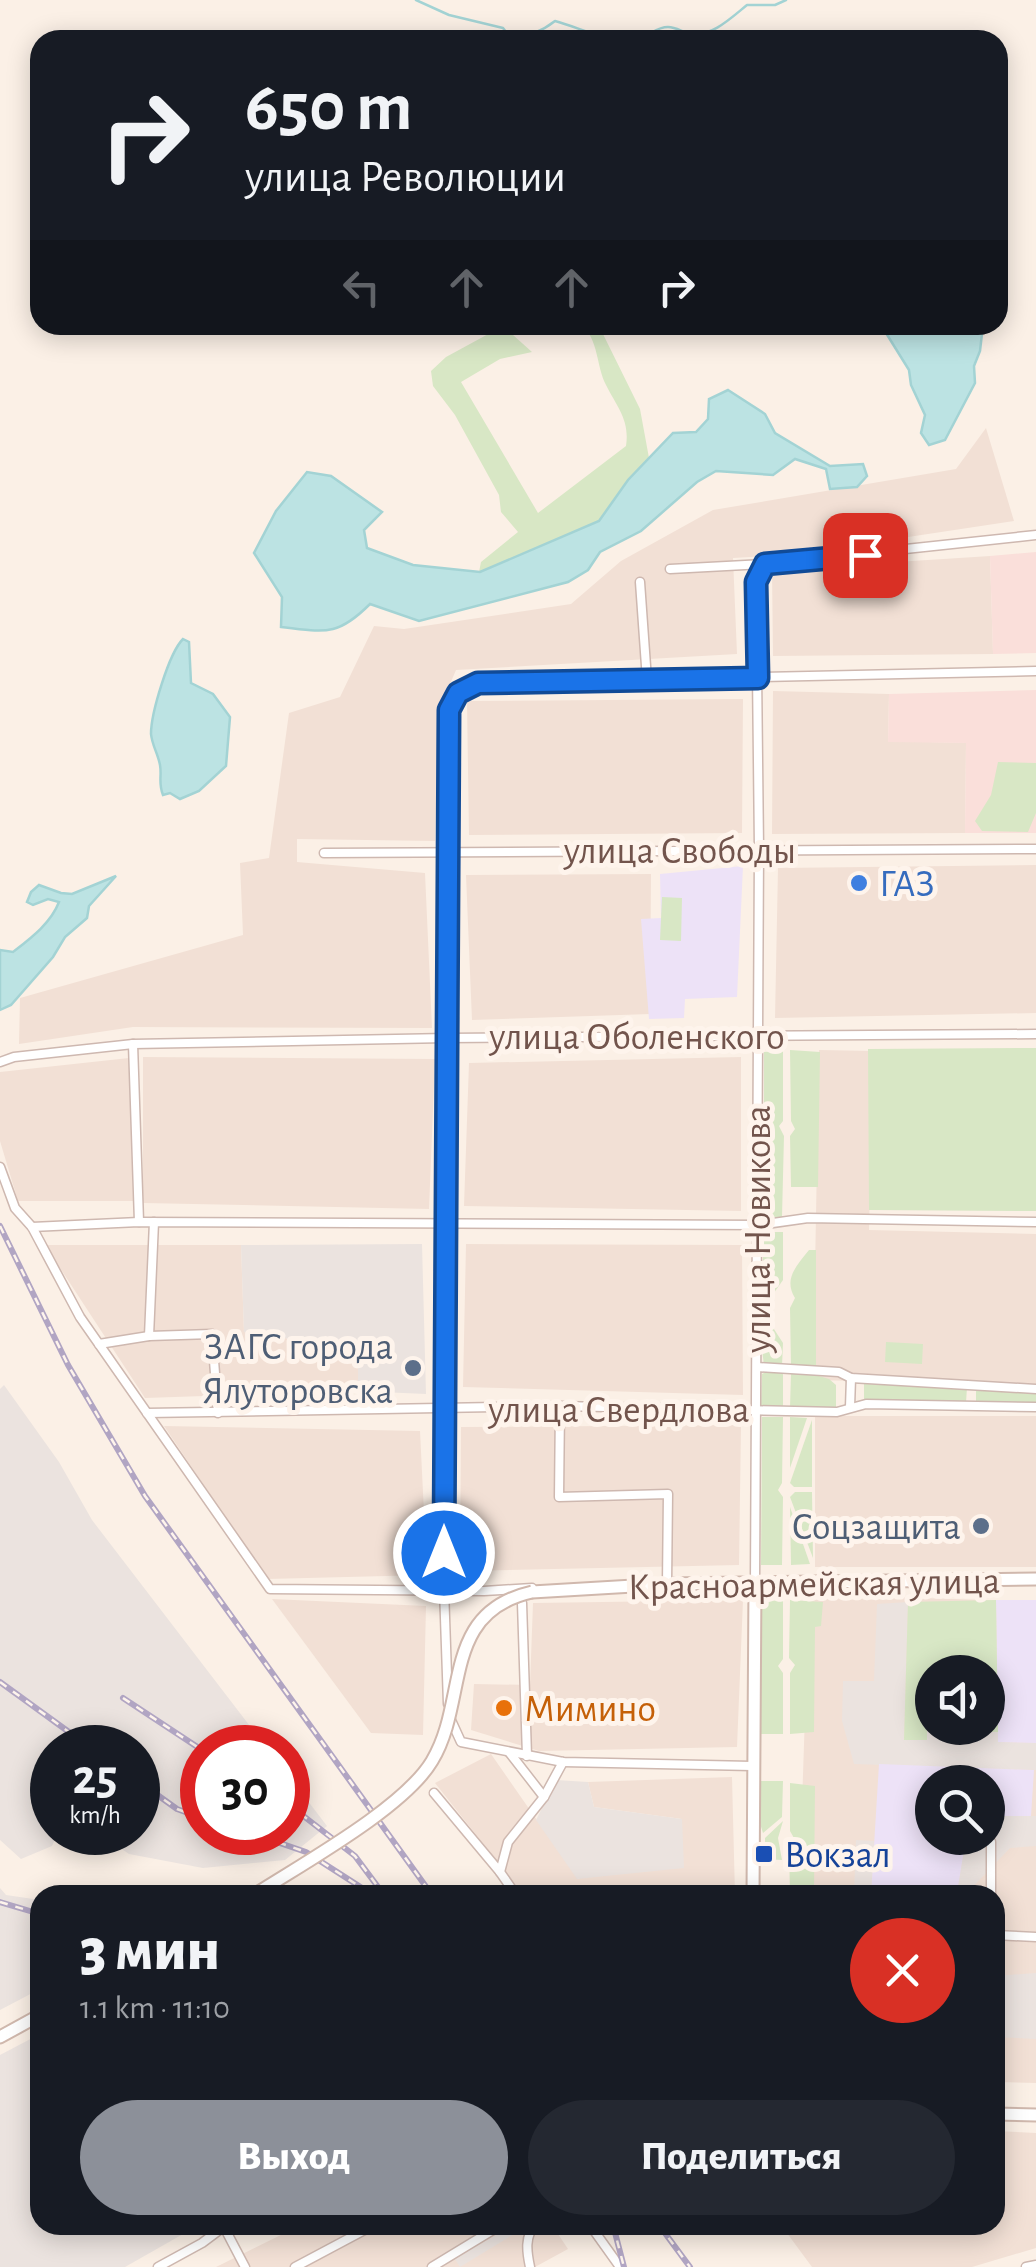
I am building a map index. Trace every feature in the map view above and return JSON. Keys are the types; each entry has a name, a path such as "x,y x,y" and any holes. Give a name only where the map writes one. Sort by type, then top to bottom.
{"street":[{"path":"670,569 765,564 1036,535"},
{"name":"улица Новикова","path":"753,1885 760,849 756,582 765,564"},
{"path":"640,582 646,680"},
{"path":"752,1766 563,1762 528,1756 461,1742 449,1714 444,1589 449,710 458,693 478,683 1036,670"},
{"name":"улица Свободы","path":"324,853 1036,849"},
{"name":"улица Оболенского","path":"0,1062 14,1057 134,1044 1036,1034"},
{"path":"134,1044 139,1222"},
{"path":"0,1167 15,1208 32,1227 80,1318 148,1413"},
{"path":"32,1227 139,1222 447,1221 759,1225 808,1218 1036,1222"},
{"path":"149,1336 154,1222"},
{"path":"99,1344 149,1336 212,1334 218,1413"},
{"name":"улица Свердлова","path":"757,1366 839,1372 851,1378 1036,1390"},
{"path":"850,1407 851,1378"},
{"path":"970,1406 972,1384"},
{"name":"улица Свердлова","path":"148,1413 560,1406 837,1412 866,1404 1036,1406"},
{"path":"560,1406 559,1496 668,1494 667,1584"},
{"name":"Красноармейская улица","path":"148,1413 270,1590 484,1591 754,1582 1036,1579"},
{"name":"Красноармейская улица","path":"269,1885 418,1782 434,1758 446,1728 465,1646 492,1610 532,1592 592,1587"},
{"path":"522,1603 528,1756"},
{"path":"510,1752 544,1797"},
{"path":"500,1872 508,1842 544,1797 563,1762"},
{"path":"434,1792 509,1885"},
{"path":"991,1855 992,1885"},
{"path":"1005,1935 1036,1936"},
{"path":"0,2037 30,2021"},
{"path":"1005,2114 1036,2116"},
{"path":"158,2267 213,2235"},
{"path":"229,2235 245,2267"},
{"path":"295,2267 355,2235"},
{"path":"432,2267 485,2235"},
{"path":"529,2235 530,2267"},
{"path":"597,2235 620,2267"},
{"path":"450,2267 452,2256"},
{"path":"1026,2267 1036,2266"}],"shaded area":[{"path":"986,428 1014,521 789,555 733,558 737,654 456,670 439,710 435,841 297,839 297,862 425,873 432,1028 133,1027 19,1044 20,998 243,935 240,863 269,858 289,713 340,697 374,626 404,629 571,604 621,561 713,510 956,469"},
{"path":"1036,552 1036,653 993,654 990,556"},
{"path":"990,556 993,654 773,656 772,570"},
{"path":"1036,690 1036,833 965,833 966,743 888,742 889,694"},
{"path":"773,691 889,694 888,741 966,743 965,833 772,834"},
{"path":"743,699 742,833 469,835 467,701"},
{"path":"1036,865 1036,1013 775,1018 778,868"},
{"path":"743,866 737,997 685,999 684,1018 649,1019 641,919 661,918 660,874"},
{"path":"651,874 650,1014 472,1020 466,875"},
{"path":"819,1050 873,1051 869,1230 1036,1234 1036,1385 813,1380"},
{"path":"143,1057 435,1059 429,1209 143,1203"},
{"path":"741,1057 741,1211 464,1206 469,1063"},
{"path":"129,1058 133,1201 18,1201 0,1141 0,1072"},
{"path":"422,1244 426,1394 358,1391 358,1349 244,1332 241,1245"},
{"path":"466,1244 742,1245 743,1395 463,1387"},
{"path":"45,1245 241,1245 244,1332 358,1349 358,1391 145,1398"},
{"path":"4,1385 59,1462 92,1520 249,1725 180,1725 180,1855 291,1855 285,1860 203,1868 134,1855 160,1855 160,1725 30,1725 31,1855 21,1859 0,1840 0,1389"},
{"path":"815,1416 1036,1416 1036,1567 815,1567"},
{"path":"741,1425 739,1565 460,1571 461,1427"},
{"path":"164,1426 420,1431 427,1575 267,1579"},
{"path":"809,1594 1036,1602 1036,2083 1005,2082 1005,1885 799,1885"},
{"path":"272,1599 426,1606 423,1735 371,1733"},
{"path":"743,1600 737,1747 539,1751 471,1730 474,1684 530,1685 533,1603"},
{"path":"996,1600 1036,1600 1036,1743 1005,1742 1005,1655 997,1655"},
{"path":"908,1602 904,1739 915,1735 915,1745 1036,1743 1036,1770 1005,1769 1005,1765 854,1764 842,1721 843,1681 874,1681 877,1604"},
{"path":"491,1754 578,1879 682,1819 594,1807 588,1782 732,1777 735,1885 516,1885 435,1783"},
{"path":"879,1764 915,1765 915,1855 963,1855 958,1885 872,1885"},
{"path":"1005,1769 1034,1770 1031,1816 1005,1816"},
{"path":"556,1780 588,1782 594,1807 682,1819 684,1868 577,1879 536,1820"},
{"path":"310,1804 327,1826 310,1840"},
{"path":"1005,1816 1036,1816 1036,1846 1010,1848 1005,1853"},
{"path":"856,1840 874,1841 872,1885 854,1885"},
{"path":"963,1855 1003,1855 975,1885 958,1885"},
{"path":"0,1888 6,1895 30,1899 30,1994 0,2010"},
{"path":"1036,1973 1036,2039 1005,2037 1005,1975"},
{"path":"30,2039 30,2235 181,2235 125,2267 0,2267 0,2055"},
{"path":"1005,2131 1036,2133 1036,2248 972,2267 812,2267 788,2235 1005,2235"},
{"path":"281,2235 559,2235 568,2249 535,2267 216,2267"},
{"path":"496,2235 512,2235 460,2267 455,2259"}],"green space":[{"path":"486,335 513,335 532,352 500,359 461,382 538,513 626,446 624,421 603,378 589,335 603,335 640,409 649,458 599,521 479,572 481,562 518,532 501,512 499,495 455,415 433,386 431,371 446,357"},
{"path":"998,762 1036,763 1036,813 1028,832 982,831 975,821 991,795"},
{"path":"662,897 682,898 681,941 660,940"},
{"path":"1036,1048 1036,1211 869,1210 868,1049"},
{"path":"790,1050 820,1052 818,1187 791,1187 790,1136 795,1129 791,1121"},
{"path":"783,1051 783,1121 779,1126 784,1136 782,1217 766,1217 764,1052"},
{"path":"763,1232 783,1232 783,1280 767,1298 763,1278"},
{"path":"809,1250 816,1250 816,1366 791,1367 790,1308 795,1298 791,1278"},
{"path":"770,1323 783,1343 782,1366 764,1365 762,1350"},
{"path":"886,1342 923,1344 922,1364 885,1362"},
{"path":"783,1372 783,1408 761,1406 762,1374"},
{"path":"791,1373 829,1379 836,1385 836,1408 790,1408"},
{"path":"864,1384 967,1387 966,1403 864,1400"},
{"path":"976,1389 1036,1392 1036,1403 976,1403"},
{"path":"762,1417 783,1417 782,1483 778,1490 783,1497 782,1565 761,1565"},
{"path":"790,1417 807,1418 790,1468"},
{"path":"812,1420 812,1487 794,1487 790,1483"},
{"path":"795,1492 812,1492 813,1558 790,1497"},
{"path":"790,1507 810,1564 791,1565"},
{"path":"790,1588 837,1588 834,1598 790,1597"},
{"path":"759,1600 783,1601 783,1659 778,1666 783,1673 783,1734 757,1734"},
{"path":"790,1600 823,1602 821,1626 815,1627 814,1732 790,1734 790,1673 795,1665 789,1658"},
{"path":"996,1600 997,1655 915,1655 915,1740 904,1740 908,1602"},
{"path":"759,1781 783,1781 782,1817 763,1833 757,1814"},
{"path":"790,1783 815,1786 814,1885 790,1885 789,1846 794,1838 790,1831"},
{"path":"783,1821 778,1838 782,1860 765,1859 765,1838"}],"water":[{"path":"887,335 982,335 974,366 975,383 945,440 929,445 921,433 925,415 911,385 909,370"},
{"path":"728,390 765,414 775,433 830,466 863,464 867,476 857,487 830,489 826,469 795,459 773,475 716,471 697,482 641,531 600,552 588,570 568,582 419,621 370,604 359,615 330,630 281,627 282,597 254,553 276,511 307,472 331,476 382,512 364,530 367,548 413,565 480,572 599,521 628,480 673,433 696,432 708,419 709,399"},
{"path":"183,639 189,642 191,683 213,694 230,717 226,766 199,791 180,799 170,793 163,795 151,734 162,684"},
{"path":"116,876 89,906 87,918 65,937 53,957 11,1005 0,1010 0,950 13,952 27,941 46,923 59,902 48,899 33,905 27,902 31,892 39,885 72,894"}],"waterway":[{"path":"416,0 449,15 504,30"},
{"path":"710,30 747,5 775,5 786,0"},
{"path":"540,30 555,21 583,30"},
{"path":"656,30 680,30"}],"railway":[{"path":"0,1226 68,1365 145,1496 425,1885"},
{"path":"0,1682 59,1725"},
{"path":"123,1698 180,1736"},
{"path":"160,1797 180,1810"},
{"path":"310,1821 355,1856 377,1885"},
{"path":"310,1855 357,1885"},
{"path":"0,1902 30,1911"},
{"path":"616,2235 624,2267"},
{"path":"666,2235 690,2267"}],"place":[{"name":"ГАЗ","path":"859,883"},
{"name":"ЗАГС города Ялуторовска","path":"413,1368"},
{"name":"Соцзащита","path":"981,1526"},
{"name":"Мимино","path":"504,1708"},
{"name":"Вокзал","path":"764,1854"}],"route":[{"path":"444,1553 449,710 458,693 478,683 758,678 756,582 765,564 865,555"}]}
